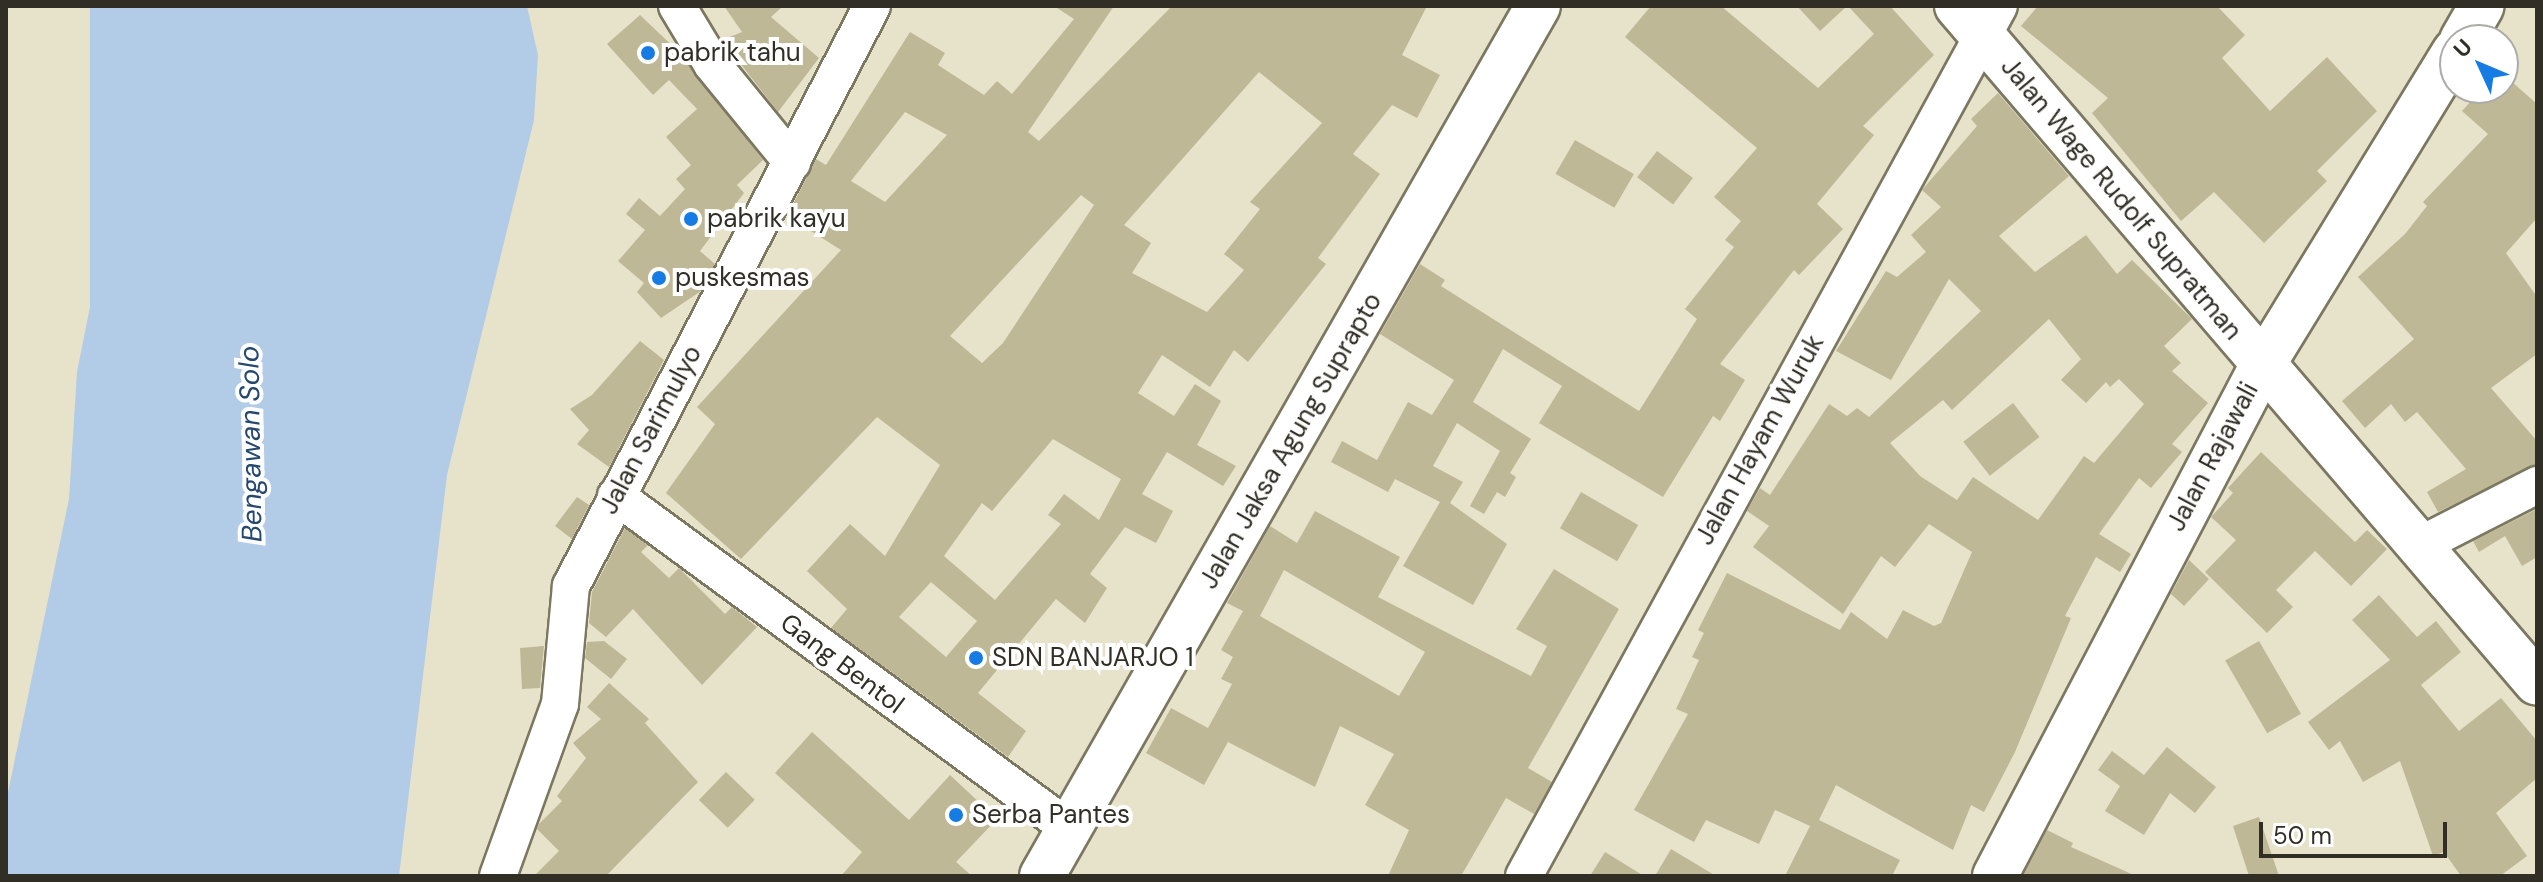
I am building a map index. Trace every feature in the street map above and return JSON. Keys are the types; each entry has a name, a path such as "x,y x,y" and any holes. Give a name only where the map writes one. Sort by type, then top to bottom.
{"main road":[{"name":"Jalan Jaksa Agung Suprapto","path":"1042,876 1538,6"},
{"path":"2471,24 2482,6"},
{"name":"Jalan Wage Rudolf Supratman","path":"1979,15 2262,366 2537,683"},
{"name":"Jalan Rajawali","path":"1995,876 2262,366 2439,77"}],"street":[{"path":"677,6 712,64 792,162"},
{"name":"Jalan Sarimulyo","path":"498,876 560,704 571,586 872,6"},
{"name":"Jalan Hayam Wuruk","path":"1524,876 1979,15"},
{"path":"2418,546 2537,485"},
{"name":"Gang Bentol","path":"616,496 1070,829"}],"water":[{"name":"Bengawan Solo","path":"90,6 527,6 538,55 534,120 447,475 399,876 6,876 6,802 69,499 77,372 90,307"}],"building":[{"path":"724,6 783,6 771,17 819,58 778,112 722,40 742,32"},
{"path":"1054,6 1114,6 1028,132 1039,141 1172,6 1427,6 1402,55 1440,75 1417,118 1392,105 1353,154 1380,174 1318,258 1326,264 1248,362 1234,350 1210,387 1162,355 1138,393 1174,416 1195,384 1221,401 1197,445 1236,466 1223,486 1167,452 1142,494 1173,511 1156,543 1125,527 1090,574 1107,588 1085,623 1056,599 978,693 1026,731 1008,757 831,628 847,609 807,571 850,524 885,556 940,465 877,417 741,559 666,493 715,424 697,407 841,250 787,216 816,159 826,165 910,32 945,53 938,65 984,95 997,81 1012,94 1074,19","holes":["1259,72 1322,123 1250,202 1260,209 1224,254 1244,270 1207,312 1132,273 1151,243 1124,225","905,112 947,135 885,202 851,181","1081,195 1094,205 1003,343 982,363 950,336","1053,439 1121,479 1099,520 1064,494 1048,515 1061,524 995,600 944,556 982,503 992,511","931,582 977,621 946,657 899,617"]},
{"path":"1651,6 1721,6 1818,88 1874,34 1848,6 1890,6 1934,55 1863,126 1874,135 1817,204 1843,229 1799,275 1794,270 1720,364 1745,380 1720,421 1713,416 1663,497 1539,423 1562,386 1503,349 1473,402 1531,439 1510,473 1516,477 1505,497 1497,492 1484,514 1470,506 1500,451 1457,423 1433,466 1463,482 1450,503 1507,544 1473,605 1403,566 1440,502 1395,479 1388,492 1331,462 1342,441 1377,460 1408,402 1432,415 1454,380 1380,334 1420,264 1445,280 1441,286 1639,411 1697,319 1685,309 1734,247 1725,240 1741,221 1714,197 1757,148 1625,37"},
{"path":"1797,6 1847,6 1820,31"},
{"path":"2038,6 2217,6 2245,35 2222,58 2270,111 2327,57 2377,111 2317,171 2327,181 2264,243 2214,192 2181,221 2092,113 2108,98 2021,26"},
{"path":"640,15 682,55 763,160 737,185 744,193 700,251 715,264 701,291 661,318 637,292 644,283 618,261 645,230 626,214 639,198 660,216 685,189 676,179 691,165 666,137 697,109 669,80 653,95 607,44"},
{"path":"2519,88 2537,104 2537,218 2506,253 2537,297 2537,354 2491,388 2537,441 2537,464 2438,512 2427,492 2466,469 2417,412 2405,422 2391,404 2365,428 2342,401 2414,339 2358,277 2405,234 2427,206 2423,202 2488,134 2462,111 2468,104 2519,104"},
{"path":"1998,93 2069,176 1999,236 2035,272 2086,235 2117,274 2132,260 2192,319 2164,346 2181,363 2172,371 2208,403 2172,444 2182,452 2151,488 2139,478 2099,534 2131,554 2120,572 2096,557 2065,616 2071,618 2015,752 1984,812 1971,805 1953,850 1836,785 1819,820 1900,860 1892,876 1785,876 1810,826 1775,810 1759,844 1706,820 1694,842 1634,810 1688,714 1676,709 1699,660 1692,657 1704,633 1698,630 1727,573 1840,630 1851,612 1887,639 1903,610 1934,626 1941,623 1972,552 1929,524 1895,567 1881,556 1843,614 1753,547 1769,526 1747,511 1760,488 1770,495 1829,404 1847,416 1857,408 1869,417 1981,311 1949,279 1891,380 1836,351 1886,271 1897,277 1926,252 1911,235 1941,207 1922,190 1977,126 1971,119","holes":["2049,319 2081,359 2061,380 2086,403 2106,382 2110,387 2119,379 2144,404 2094,463 2084,456 2038,520 1973,477 1957,500 1920,476 1890,443 1943,400 1952,410"]},
{"path":"1575,140 1634,174 1614,208 1556,174"},
{"path":"1657,151 1693,178 1673,204 1637,177"},
{"path":"640,341 664,360 609,467 577,444 589,430 570,409 592,395"},
{"path":"2013,403 2039,437 1990,476 1963,442"},
{"path":"2261,452 2355,542 2367,530 2387,549 2351,586 2315,551 2276,590 2293,607 2267,633 2205,572 2236,540 2211,517 2233,493 2228,488"},
{"path":"1581,492 1638,525 1617,561 1560,528"},
{"path":"577,497 589,505 572,539 555,526"},
{"path":"2537,509 2537,557 2522,566 2505,536 2479,552 2473,541"},
{"path":"1315,511 1400,557 1378,597 1531,676 1547,646 1516,629 1554,569 1619,609 1528,768 1552,782 1534,814 1506,798 1461,876 1388,876 1409,830 1365,805 1394,754 1340,726 1315,787 1228,742 1204,785 1146,753 1171,708 1208,728 1232,684 1221,679 1233,657 1221,650 1243,611 1227,603 1270,526 1297,543","holes":["1284,570 1425,652 1399,696 1260,616"]},
{"path":"625,528 648,545 641,552 669,578 679,568 725,614 732,607 757,627 702,685 633,609 606,637 589,623 592,592"},
{"path":"2189,560 2209,579 2184,606 2171,594"},
{"path":"2379,595 2417,637 2436,621 2461,652 2421,685 2459,731 2501,698 2537,741 2537,778 2496,813 2527,856 2500,876 2461,876 2444,852 2433,856 2400,761 2363,782 2340,741 2329,750 2308,722 2390,660 2352,620"},
{"path":"604,641 627,659 611,679 585,658 587,642"},
{"path":"2259,641 2301,714 2267,733 2225,660"},
{"path":"544,646 540,688 522,689 520,648"},
{"path":"609,683 649,719 645,723 698,782 606,876 534,876 559,851 537,829 562,801 557,796 586,758 573,743 601,719 587,707"},
{"path":"812,732 909,820 950,775 997,819 956,862 972,876 841,876 862,852 775,773"},
{"path":"2167,747 2216,787 2195,813 2170,793 2144,835 2105,811 2120,786 2098,770 2112,751 2144,775"},
{"path":"726,772 755,800 728,828 699,800"},
{"path":"2259,817 2279,876 2249,876 2233,826"},
{"path":"2047,830 2073,843 2071,847 2136,876 2023,876"},
{"path":"1671,849 1716,876 1655,876"},
{"path":"1605,852 1644,876 1590,876"}],"place":[{"name":"pabrik tahu","path":"648,53"},
{"name":"pabrik kayu","path":"691,219"},
{"name":"puskesmas","path":"659,278"},
{"name":"SDN BANJARJO 1","path":"976,658"},
{"name":"Serba Pantes","path":"956,815"}]}
